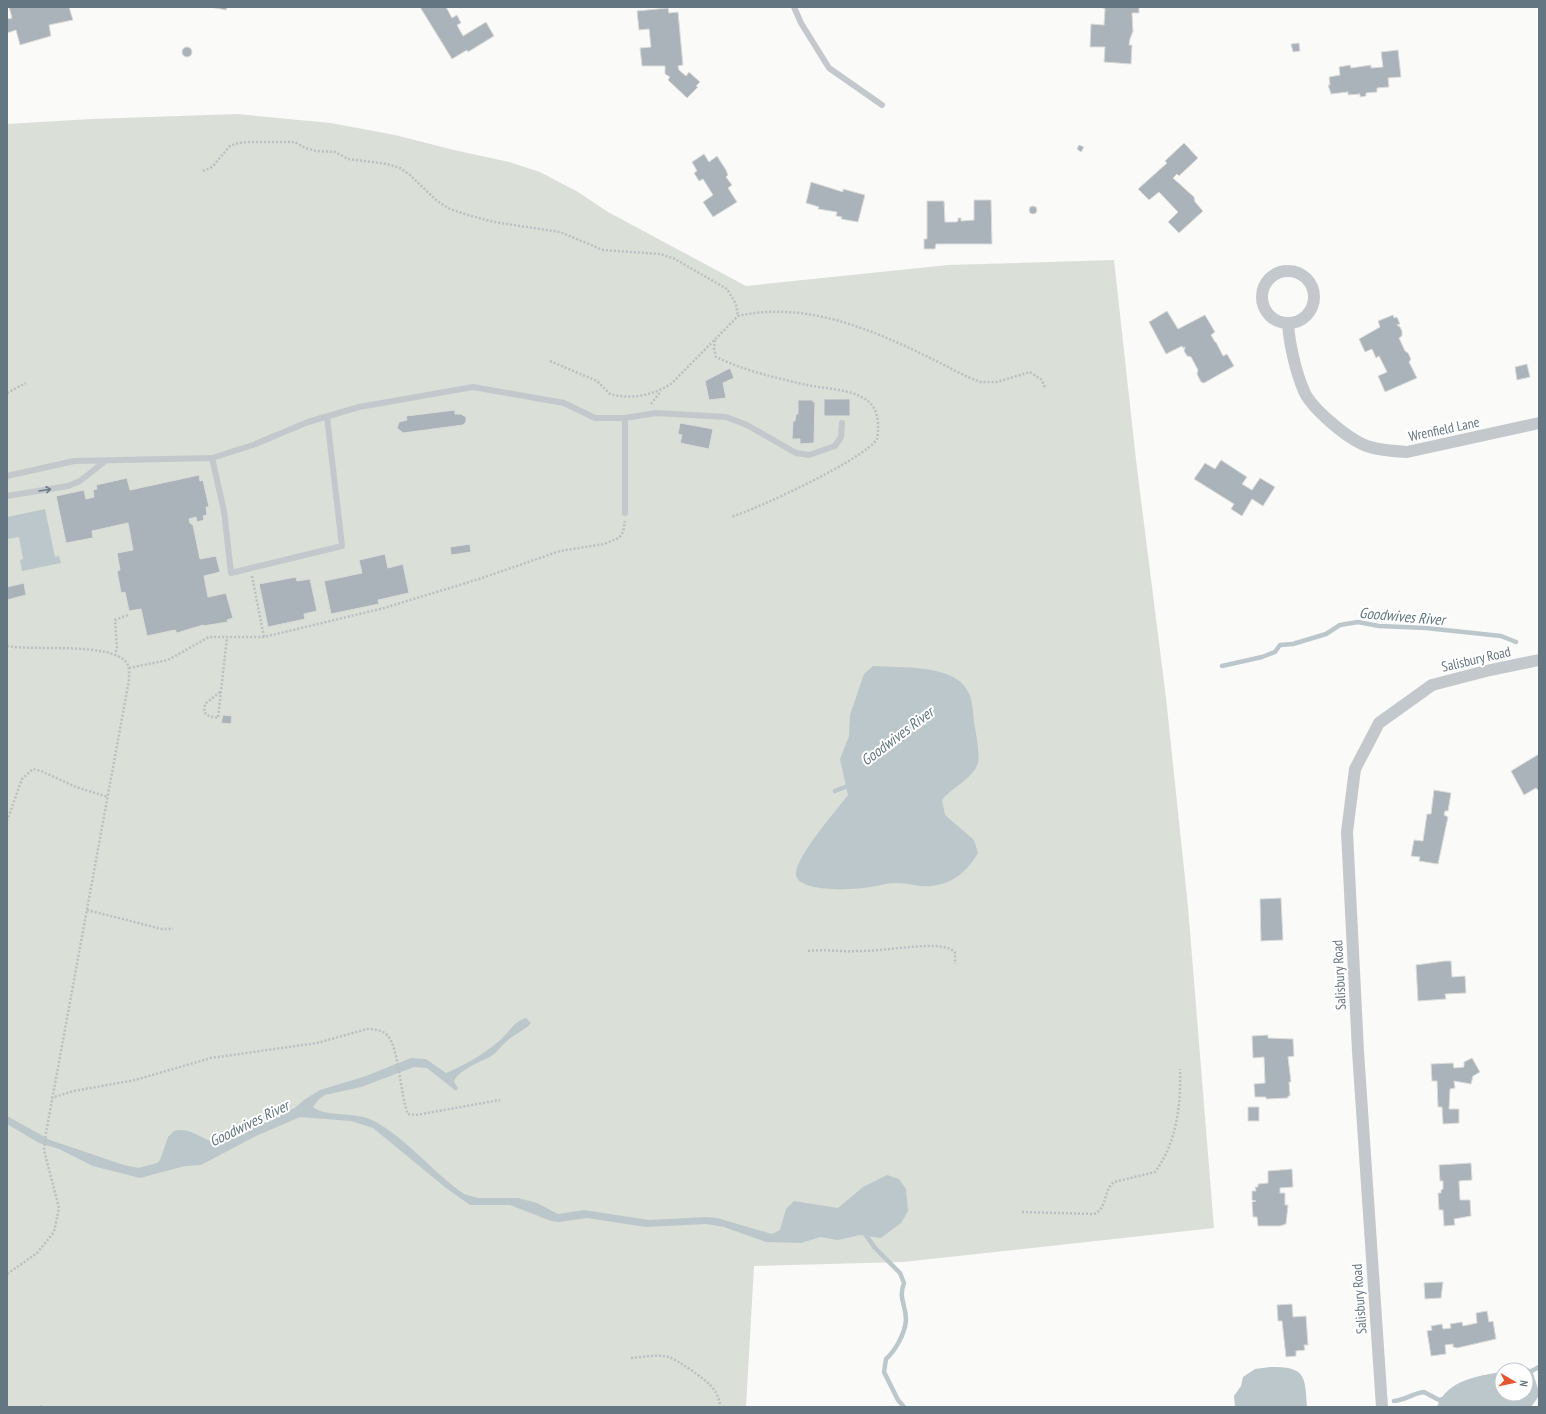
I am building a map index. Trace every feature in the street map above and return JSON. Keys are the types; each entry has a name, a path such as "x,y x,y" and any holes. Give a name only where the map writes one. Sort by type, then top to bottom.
{"street":[{"path":"1287,270 1296,272 1305,277 1311,284 1314,294 1313,303 1309,312 1298,321 1288,323 1278,322 1270,316 1264,308 1261,298 1264,285 1270,278 1278,272 1287,270"},
{"name":"Wrenfield Lane","path":"1288,323 1288,339 1304,392 1332,425 1362,444 1390,451 1407,452 1539,423"},
{"name":"Salisbury Road","path":"1382,1407 1358,1051 1347,832 1355,769 1379,723 1432,685 1486,671 1539,660"}],"lane":[{"path":"794,7 800,23 829,68 882,105"},
{"path":"7,476 74,461 104,462 145,458 212,458 247,448 308,422 359,407 473,387 564,403 595,418 625,418 647,414 671,413 726,417 747,425 796,453 809,455 835,446 841,437 842,423"},
{"path":"212,458 224,511 231,573 342,546 327,417"},
{"path":"625,418 625,513"},
{"path":"7,496 68,486 80,481 104,462"}],"path":[{"path":"203,171 212,167 230,146 249,142 295,142 305,148 316,151 335,152 348,159 387,164 400,168 410,175 437,201 450,209 468,215 494,222 560,232 603,250 660,254 675,259 727,289 736,304 738,316"},
{"path":"647,414 652,401 662,390 672,383 738,316 778,313 809,314 826,317 880,335 981,382 997,382 1030,372 1042,380 1045,388"},
{"path":"715,339 714,348 716,357 762,374 809,386 836,390 862,398 871,404 875,410 878,421 877,439 866,451 801,486 732,517"},
{"path":"550,361 597,381 610,394 615,396 634,396 662,390"},
{"path":"7,393 26,384"},
{"path":"129,668 168,660 209,637 264,637 384,608 479,580 560,552 604,544 619,538 625,525 625,513"},
{"path":"250,568 264,637"},
{"path":"115,656 117,647 115,620 128,615"},
{"path":"220,692 206,704 204,712 218,718 227,637"},
{"path":"7,646 78,649 115,656 126,661 129,668 129,680 51,1098 46,1133 44,1150 59,1208 54,1232 37,1253 7,1274"},
{"path":"7,821 22,779 33,769 41,771 76,787 108,797"},
{"path":"87,910 162,929 173,929"},
{"path":"808,951 819,950 857,952 931,946 945,947 955,952 955,964"},
{"path":"51,1098 74,1091 135,1080 211,1058 317,1043 367,1029 380,1031 388,1036 394,1047 395,1058 408,1114 411,1115 500,1100"},
{"path":"1022,1212 1094,1214 1103,1207 1109,1186 1114,1182 1155,1172 1172,1142 1180,1100 1180,1069"},
{"path":"631,1358 652,1355 669,1357 681,1363 710,1385 720,1400 720,1407"}],"shaded area":[{"path":"237,114 331,123 395,135 509,162 540,172 578,192 608,212 746,286 948,265 1114,260 1136,460 1166,698 1188,907 1214,1228 903,1262 754,1266 746,1407 7,1407 7,124 92,119"}],"water":[{"path":"45,509 55,557 59,556 61,563 22,571 20,560 23,559 19,537 7,539 7,517"},
{"path":"873,666 924,669 938,672 950,676 960,682 967,690 972,706 978,743 978,763 972,774 942,800 945,815 974,840 978,853 966,869 956,878 931,886 891,883 853,889 827,889 815,887 805,884 798,879 796,873 798,865 818,833 848,795 840,759 849,736 850,715 864,674"},
{"path":"526,1018 531,1023 526,1028 509,1039 491,1056 463,1071 456,1078 454,1082 458,1088 456,1091 427,1068 414,1067 361,1087 325,1095 319,1099 313,1107 325,1112 366,1118 385,1127 464,1194 478,1198 518,1198 537,1203 558,1214 584,1210 649,1220 707,1217 717,1218 772,1234 780,1230 786,1209 794,1201 838,1208 863,1187 887,1175 899,1179 906,1189 908,1211 901,1223 881,1238 860,1235 838,1240 820,1237 801,1243 766,1242 724,1227 706,1224 646,1227 587,1218 559,1222 551,1221 510,1205 470,1205 446,1188 373,1128 351,1121 300,1117 256,1136 201,1165 185,1166 140,1178 93,1166 59,1149 39,1143 7,1124 7,1116 50,1140 124,1165 138,1168 157,1163 160,1160 168,1137 174,1131 187,1131 211,1141 224,1142 295,1108 304,1100 320,1090 366,1076 411,1058 426,1059 446,1073 467,1063 486,1051 518,1022"},
{"path":"1270,1367 1290,1369 1297,1371 1301,1375 1304,1380 1307,1407 1235,1407 1234,1396 1241,1386 1243,1377 1255,1369"},
{"path":"1494,1373 1494,1402 1534,1402 1534,1376 1539,1392 1538,1397 1531,1407 1437,1407 1442,1398 1455,1385 1483,1375"}],"building":[{"path":"9,7 69,7 73,20 49,25 51,36 20,45 16,30 7,33 7,19 12,18"},
{"path":"210,7 227,7 226,10"},
{"path":"420,7 446,7 452,18 457,15 461,23 457,25 463,36 486,22 494,36 468,52 467,50 452,59"},
{"path":"1101,7 1139,7 1139,13 1132,13 1133,31 1129,45 1132,45 1131,64 1104,62 1105,47 1090,47 1091,24 1104,25 1105,9"},
{"path":"668,8 669,13 678,12 683,65 678,66 679,70 686,76 689,72 700,82 696,86 698,87 687,98 668,80 670,77 665,74 665,66 642,66 640,48 651,47 649,29 639,30 637,11"},
{"path":"1299,43 1300,51 1293,52 1291,44"},
{"path":"187,47 192,52 187,57 182,52"},
{"path":"1398,50 1401,77 1388,78 1389,87 1377,88 1377,92 1366,93 1366,96 1360,97 1360,94 1348,95 1348,92 1331,94 1328,85 1330,85 1329,77 1340,75 1339,67 1350,65 1351,68 1371,65 1371,68 1383,67 1381,52"},
{"path":"1184,143 1198,158 1179,176 1177,174 1173,178 1194,197 1195,202 1203,211 1179,233 1168,222 1178,212 1159,192 1149,200 1138,189 1167,163 1165,161"},
{"path":"1079,145 1084,147 1081,152 1077,149"},
{"path":"704,154 709,162 717,156 726,170 728,175 726,177 732,185 728,188 737,202 713,217 703,202 713,195 703,179 699,181 694,173 697,171 692,162"},
{"path":"811,182 843,192 843,189 865,195 858,222 841,219 842,217 836,216 837,212 818,209 819,207 806,203"},
{"path":"974,200 991,200 992,244 936,244 935,249 924,249 924,239 927,239 927,201 944,201 945,222 956,222 958,221 958,218 961,218 961,221 974,220"},
{"path":"1031,206 1035,206 1037,210 1035,214 1031,214 1029,212 1029,208"},
{"path":"1167,311 1178,329 1205,315 1215,332 1211,335 1223,356 1227,354 1234,366 1204,383 1201,382 1197,374 1198,370 1191,357 1187,356 1184,351 1185,347 1183,348 1182,346 1166,354 1149,322"},
{"path":"1393,315 1394,318 1397,317 1400,324 1397,325 1402,331 1402,336 1399,338 1405,351 1411,359 1409,362 1417,378 1385,392 1378,376 1387,372 1379,356 1376,358 1372,349 1365,352 1359,339 1380,327 1378,321"},
{"path":"1527,364 1530,377 1517,380 1515,367"},
{"path":"730,368 734,378 723,383 726,398 709,400 705,381"},
{"path":"824,399 850,399 850,416 824,416"},
{"path":"798,400 813,400 813,402 815,402 814,443 800,444 800,439 792,439 793,421 795,421 796,414 798,414"},
{"path":"455,410 455,414 461,414 466,417 466,422 463,425 403,433 397,428 399,422 407,420 406,416"},
{"path":"680,423 713,429 709,449 680,443 682,435 678,434"},
{"path":"1221,460 1247,477 1242,484 1252,490 1260,478 1275,487 1263,506 1252,499 1242,516 1231,509 1234,504 1194,479 1205,463 1215,469"},
{"path":"199,475 200,481 203,480 209,507 206,507 207,515 203,516 204,520 197,522 196,517 189,519 190,523 193,525 200,559 216,556 220,572 204,576 208,597 226,593 233,618 227,620 228,622 203,625 177,633 175,630 147,636 141,609 129,611 125,592 121,593 117,571 120,570 117,553 133,550 128,523 92,531 93,538 66,543 56,496 84,490 86,499 94,497 93,490 97,489 96,485 127,478 130,490"},
{"path":"470,544 471,552 451,555 450,547"},
{"path":"385,554 388,568 403,564 409,593 378,600 379,604 331,614 324,581 362,573 359,560"},
{"path":"296,577 297,581 310,579 317,611 304,614 305,619 268,627 259,584"},
{"path":"24,583 26,595 7,600 7,587"},
{"path":"223,715 232,716 231,724 221,723"},
{"path":"1539,754 1539,791 1536,788 1524,795 1511,771"},
{"path":"1434,790 1451,793 1448,811 1445,811 1444,815 1448,817 1438,864 1419,861 1420,857 1411,856 1414,840 1423,841 1427,814 1431,814"},
{"path":"1281,898 1283,940 1261,941 1260,899"},
{"path":"1451,961 1452,977 1465,976 1466,993 1445,994 1446,999 1418,1001 1416,965"},
{"path":"1268,1035 1268,1038 1293,1039 1294,1056 1288,1057 1291,1082 1289,1082 1290,1096 1288,1096 1288,1098 1266,1099 1266,1097 1255,1097 1254,1084 1265,1083 1264,1057 1253,1058 1252,1036"},
{"path":"1472,1058 1480,1072 1473,1076 1471,1084 1454,1081 1455,1088 1450,1089 1449,1109 1459,1109 1459,1123 1443,1124 1442,1107 1438,1107 1437,1081 1432,1081 1431,1064 1453,1063 1454,1068 1464,1067 1464,1062"},
{"path":"1248,1107 1259,1107 1259,1121 1248,1121"},
{"path":"1471,1163 1472,1180 1459,1181 1460,1200 1470,1200 1471,1216 1454,1219 1455,1225 1444,1226 1443,1210 1439,1210 1438,1193 1441,1193 1441,1190 1443,1189 1443,1181 1440,1181 1439,1165"},
{"path":"1292,1169 1293,1187 1280,1188 1280,1193 1285,1193 1285,1205 1288,1205 1286,1224 1280,1226 1258,1226 1257,1217 1253,1217 1252,1202 1256,1201 1252,1200 1252,1191 1256,1191 1255,1187 1258,1187 1258,1184 1268,1183 1268,1171"},
{"path":"1443,1282 1441,1298 1425,1299 1424,1283"},
{"path":"1292,1304 1293,1317 1306,1316 1308,1345 1304,1345 1305,1350 1296,1351 1296,1356 1286,1357 1282,1321 1278,1321 1277,1305"},
{"path":"1487,1311 1489,1322 1493,1321 1496,1339 1457,1348 1453,1347 1453,1344 1445,1345 1446,1354 1431,1356 1427,1331 1432,1330 1431,1326 1442,1324 1443,1329 1451,1328 1450,1324 1462,1322 1463,1326 1477,1323 1476,1313"}],"waterway":[{"name":"Goodwives River","path":"1222,666 1262,657 1275,652 1280,645 1293,644 1326,634 1340,625 1358,622 1379,626 1426,628 1501,636 1516,642"},
{"name":"Goodwives River","path":"835,791 850,785"},
{"path":"863,1231 875,1248 900,1273 904,1283 902,1289 902,1298 906,1314 904,1331 893,1352 886,1359 884,1372 898,1400 904,1407"},
{"path":"1534,1370 1539,1367"},
{"path":"1394,1401 1424,1392 1439,1400 1444,1399"}]}
